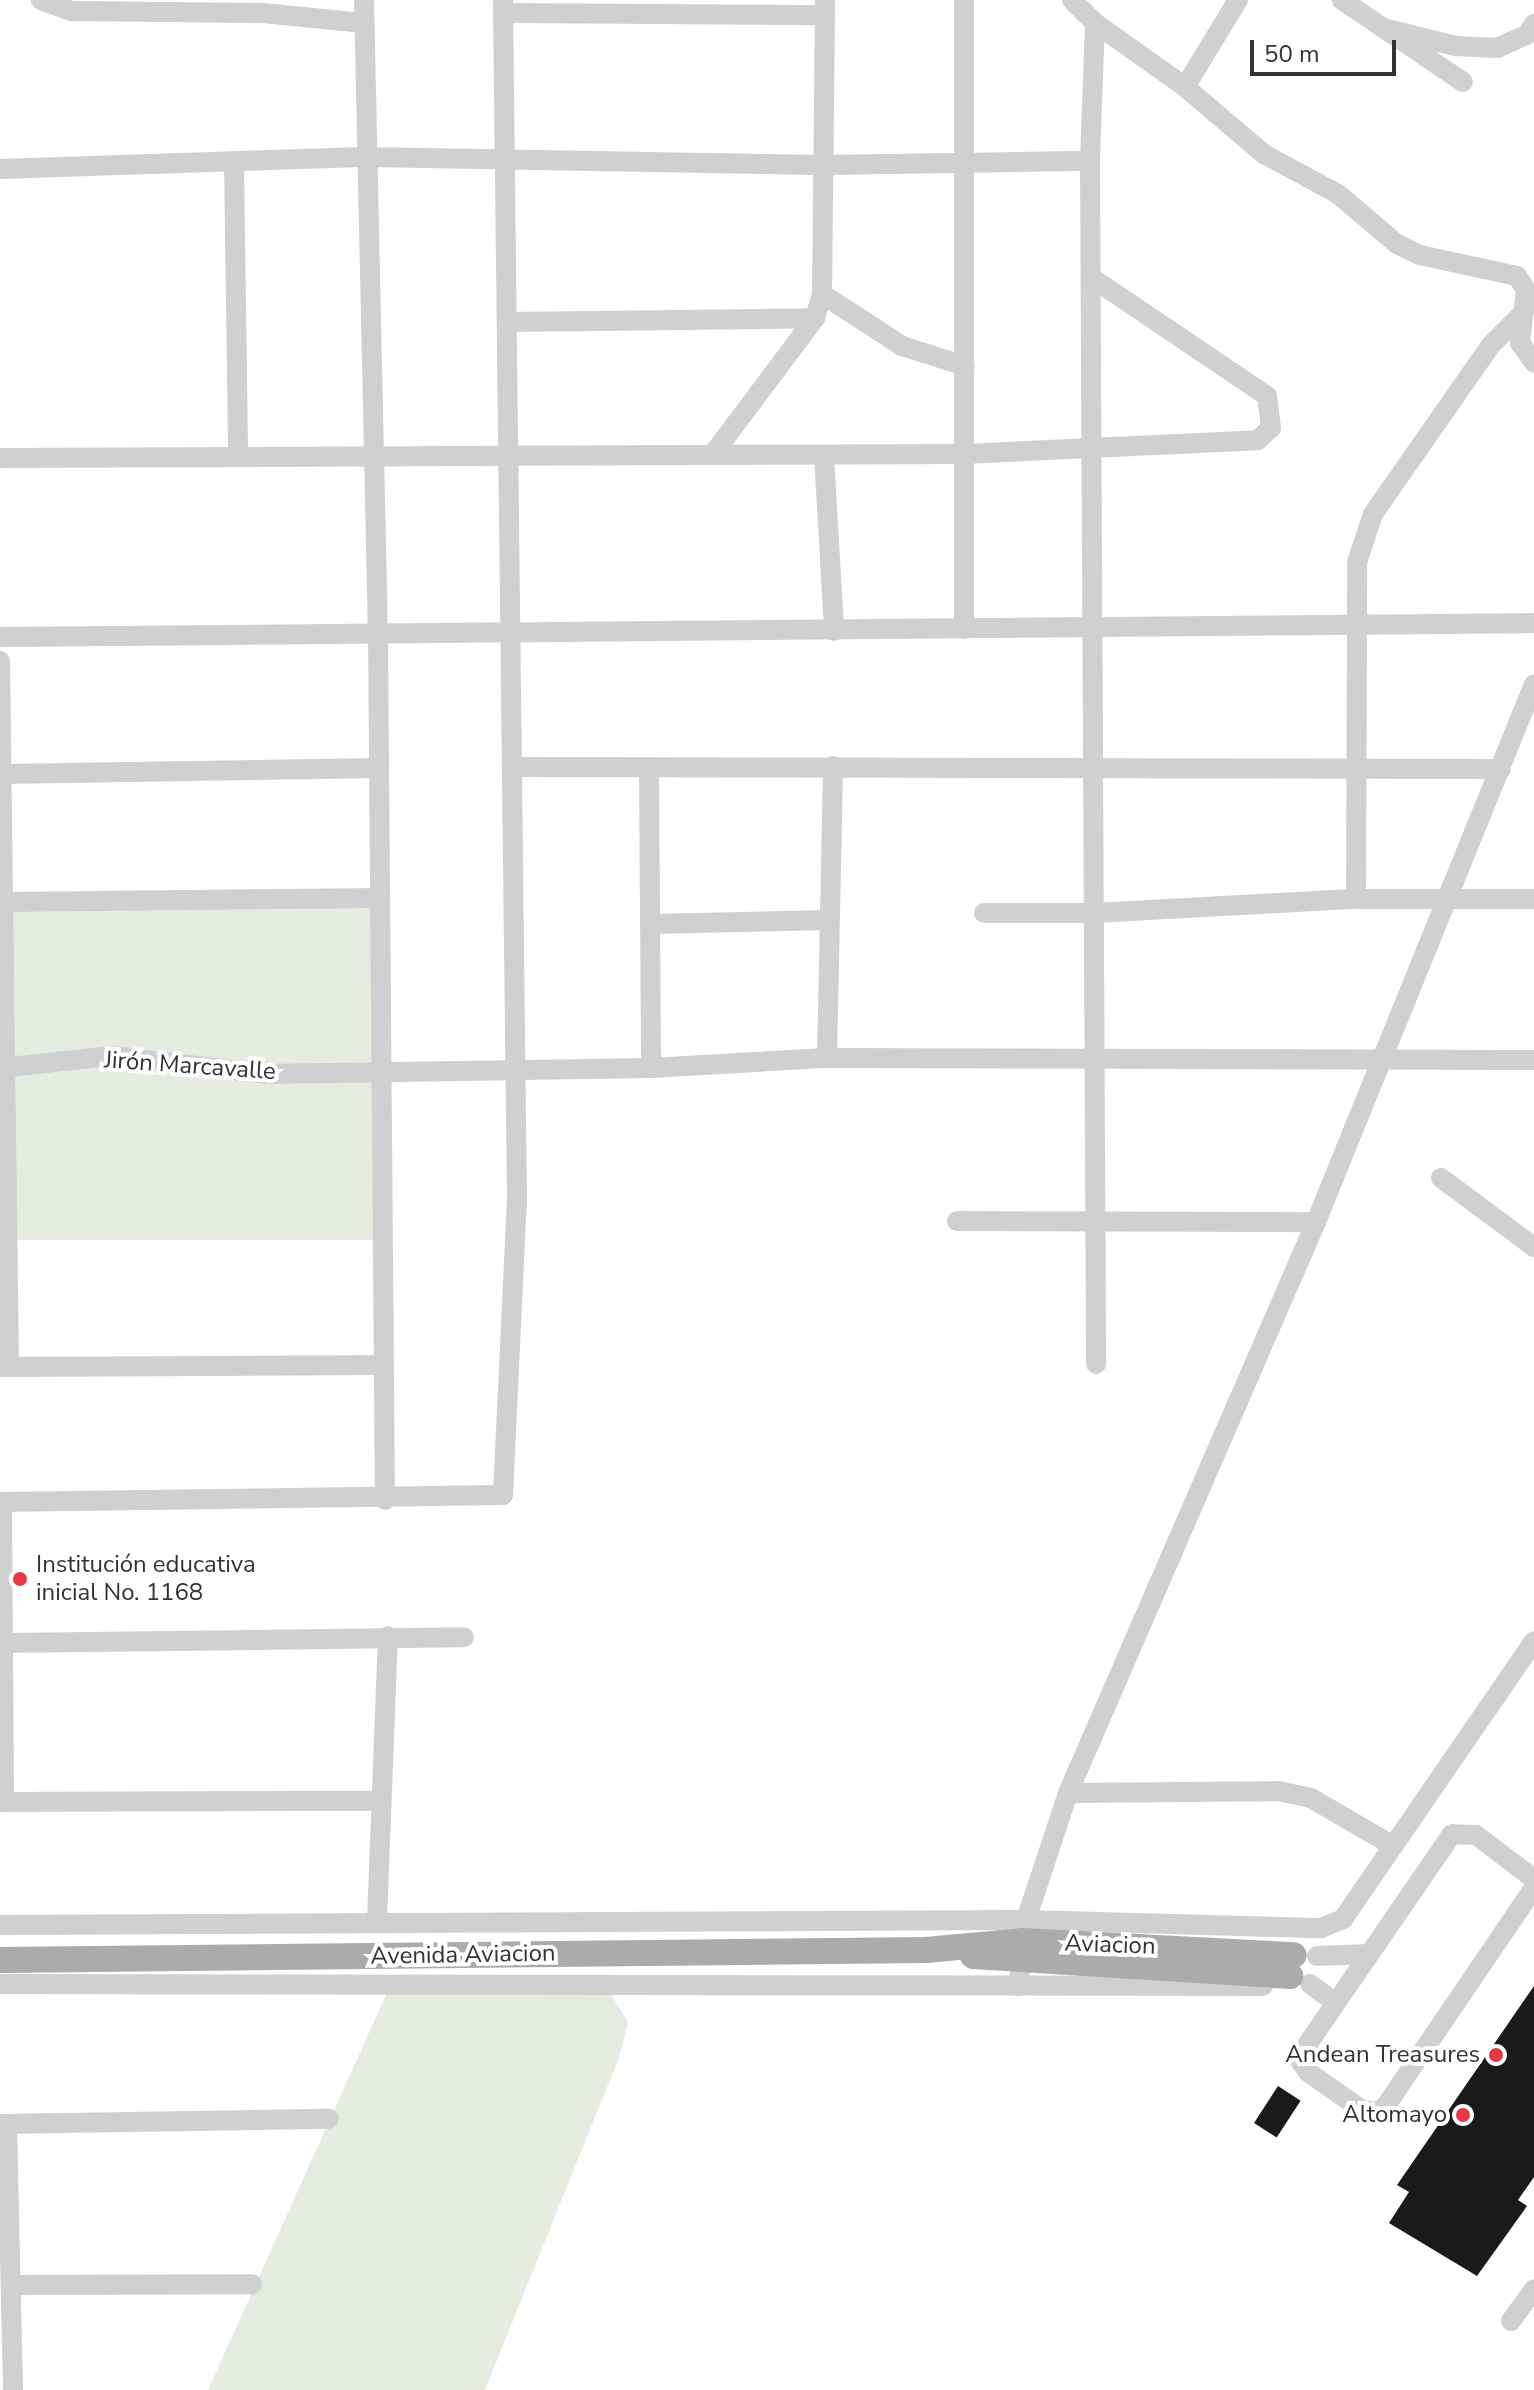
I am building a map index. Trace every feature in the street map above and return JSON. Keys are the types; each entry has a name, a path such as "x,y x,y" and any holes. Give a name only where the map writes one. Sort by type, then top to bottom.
{"main road":[{"name":"Aviacion","path":"926,1950 1294,1966"},
{"name":"Avenida Aviacion","path":"0,1960 926,1950"}],"street":[{"path":"41,0 72,11 263,13 364,23"},
{"path":"364,0 364,157 378,635 385,1500"},
{"path":"964,0 964,629"},
{"path":"1072,0 1095,23 1185,87 1264,154 1338,194 1397,244 1420,255 1517,276 1526,290 1520,343 1534,362"},
{"path":"1185,87 1238,0"},
{"path":"1342,0 1463,82"},
{"path":"381,1801 2,1802 1,1502 385,1500 503,1495 517,1203 504,6 825,7 822,294 815,318 713,454"},
{"path":"1095,23 1090,161 1096,1364"},
{"path":"1383,28 1456,46 1497,48 1528,34 1534,24"},
{"path":"0,169 364,157 505,162 824,165 963,159 1090,161"},
{"path":"234,161 238,456"},
{"path":"0,458 965,454 1258,440 1271,428 1273,415 1267,396 1092,278"},
{"path":"822,294 902,346 965,366"},
{"path":"1356,899 1353,623 1357,562 1373,514 1490,346 1524,312"},
{"path":"509,322 815,318"},
{"path":"824,455 834,631"},
{"path":"0,637 1534,623"},
{"path":"0,661 5,1367 383,1365"},
{"path":"1022,1952 1068,1793 1316,1222 1534,684"},
{"path":"827,1058 833,766"},
{"path":"513,767 1501,769"},
{"path":"2,774 379,768"},
{"path":"649,768 651,1068"},
{"path":"3,902 380,898"},
{"path":"984,913 1094,913 1356,899 1534,899"},
{"path":"650,924 829,920"},
{"name":"Jirón Marcavalle","path":"3,1068 111,1056 266,1074 381,1068 651,1068 827,1058 1380,1063 1534,1060"},
{"path":"1441,1178 1534,1247"},
{"path":"957,1221 1316,1222"},
{"path":"377,1921 388,1636"},
{"path":"3,1643 464,1637"},
{"path":"0,1984 1022,1952 1321,1928 1343,1919 1534,1641"},
{"path":"1068,1793 1278,1791 1311,1798 1393,1846"},
{"path":"1534,1879 1476,1835 1452,1834 1305,2048 1301,2062 1308,2072 1362,2110 1376,2112 1385,2107 1534,1888"},
{"path":"0,1925 377,1921 1022,1952 1272,1986 1294,1966 1335,2002"},
{"name":"Aviacion","path":"1294,1966 1369,1954"},
{"path":"13,2390 12,2285 4,2124 329,2119"},
{"path":"12,2285 252,2284"},
{"path":"1511,2321 1534,2289"}],"shaded area":[{"path":"3,898 380,898 380,1240 3,1240"},
{"path":"602,1980 628,2022 620,2055 485,2390 208,2390 390,1986"}],"building":[{"path":"1534,1986 1534,2177 1518,2200 1527,2206 1477,2276 1389,2223 1409,2192 1397,2185"},
{"path":"1278,2086 1301,2101 1277,2138 1254,2123"}],"place":[{"name":"Institución educativa inicial No. 1168","path":"20,1579"},
{"name":"Andean Treasures","path":"1496,2055"},
{"name":"Altomayo","path":"1463,2115"}]}
